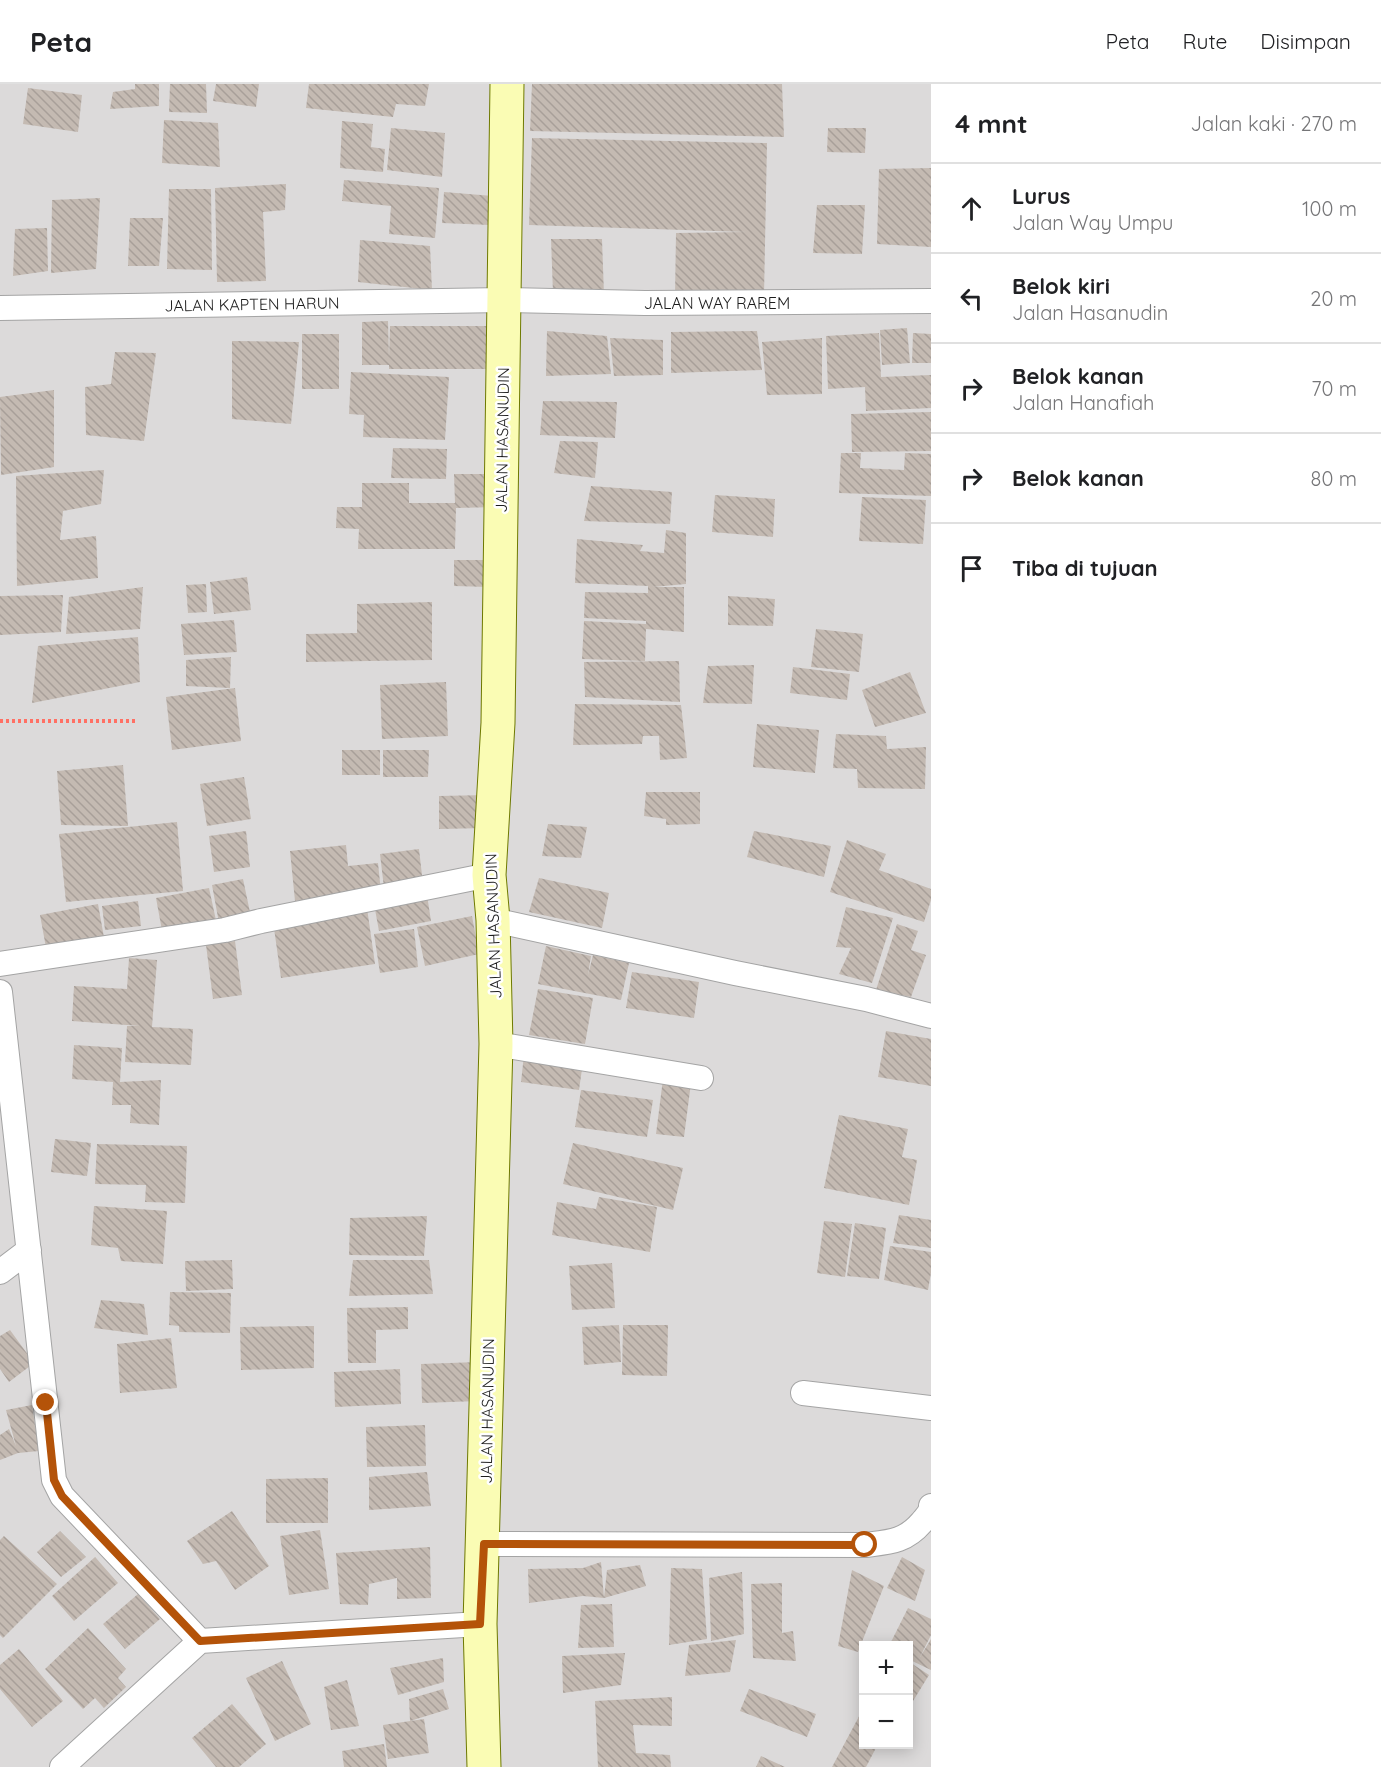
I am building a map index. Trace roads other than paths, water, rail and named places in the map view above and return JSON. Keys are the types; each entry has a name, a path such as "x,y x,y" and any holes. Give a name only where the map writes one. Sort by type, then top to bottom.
{"main road":[{"name":"JALAN HASANUDIN","path":"484,1767 480,1624 496,1044 493,920 489,874 498,723 507,84"}],"street":[{"name":"JALAN WAY RAREM","path":"504,300 645,303 931,301"},
{"name":"JALAN KAPTEN HARUN","path":"0,308 504,300"},
{"path":"0,964 225,930 489,874"},
{"path":"493,920 866,999 931,1016"},
{"path":"0,992 54,1480 62,1496 200,1641"},
{"path":"496,1044 701,1078"},
{"path":"0,1272 29,1250"},
{"path":"803,1393 931,1408"},
{"path":"484,1544 865,1545 897,1541 914,1531 931,1512 931,1506"},
{"path":"62,1767 200,1641 480,1624"}]}
